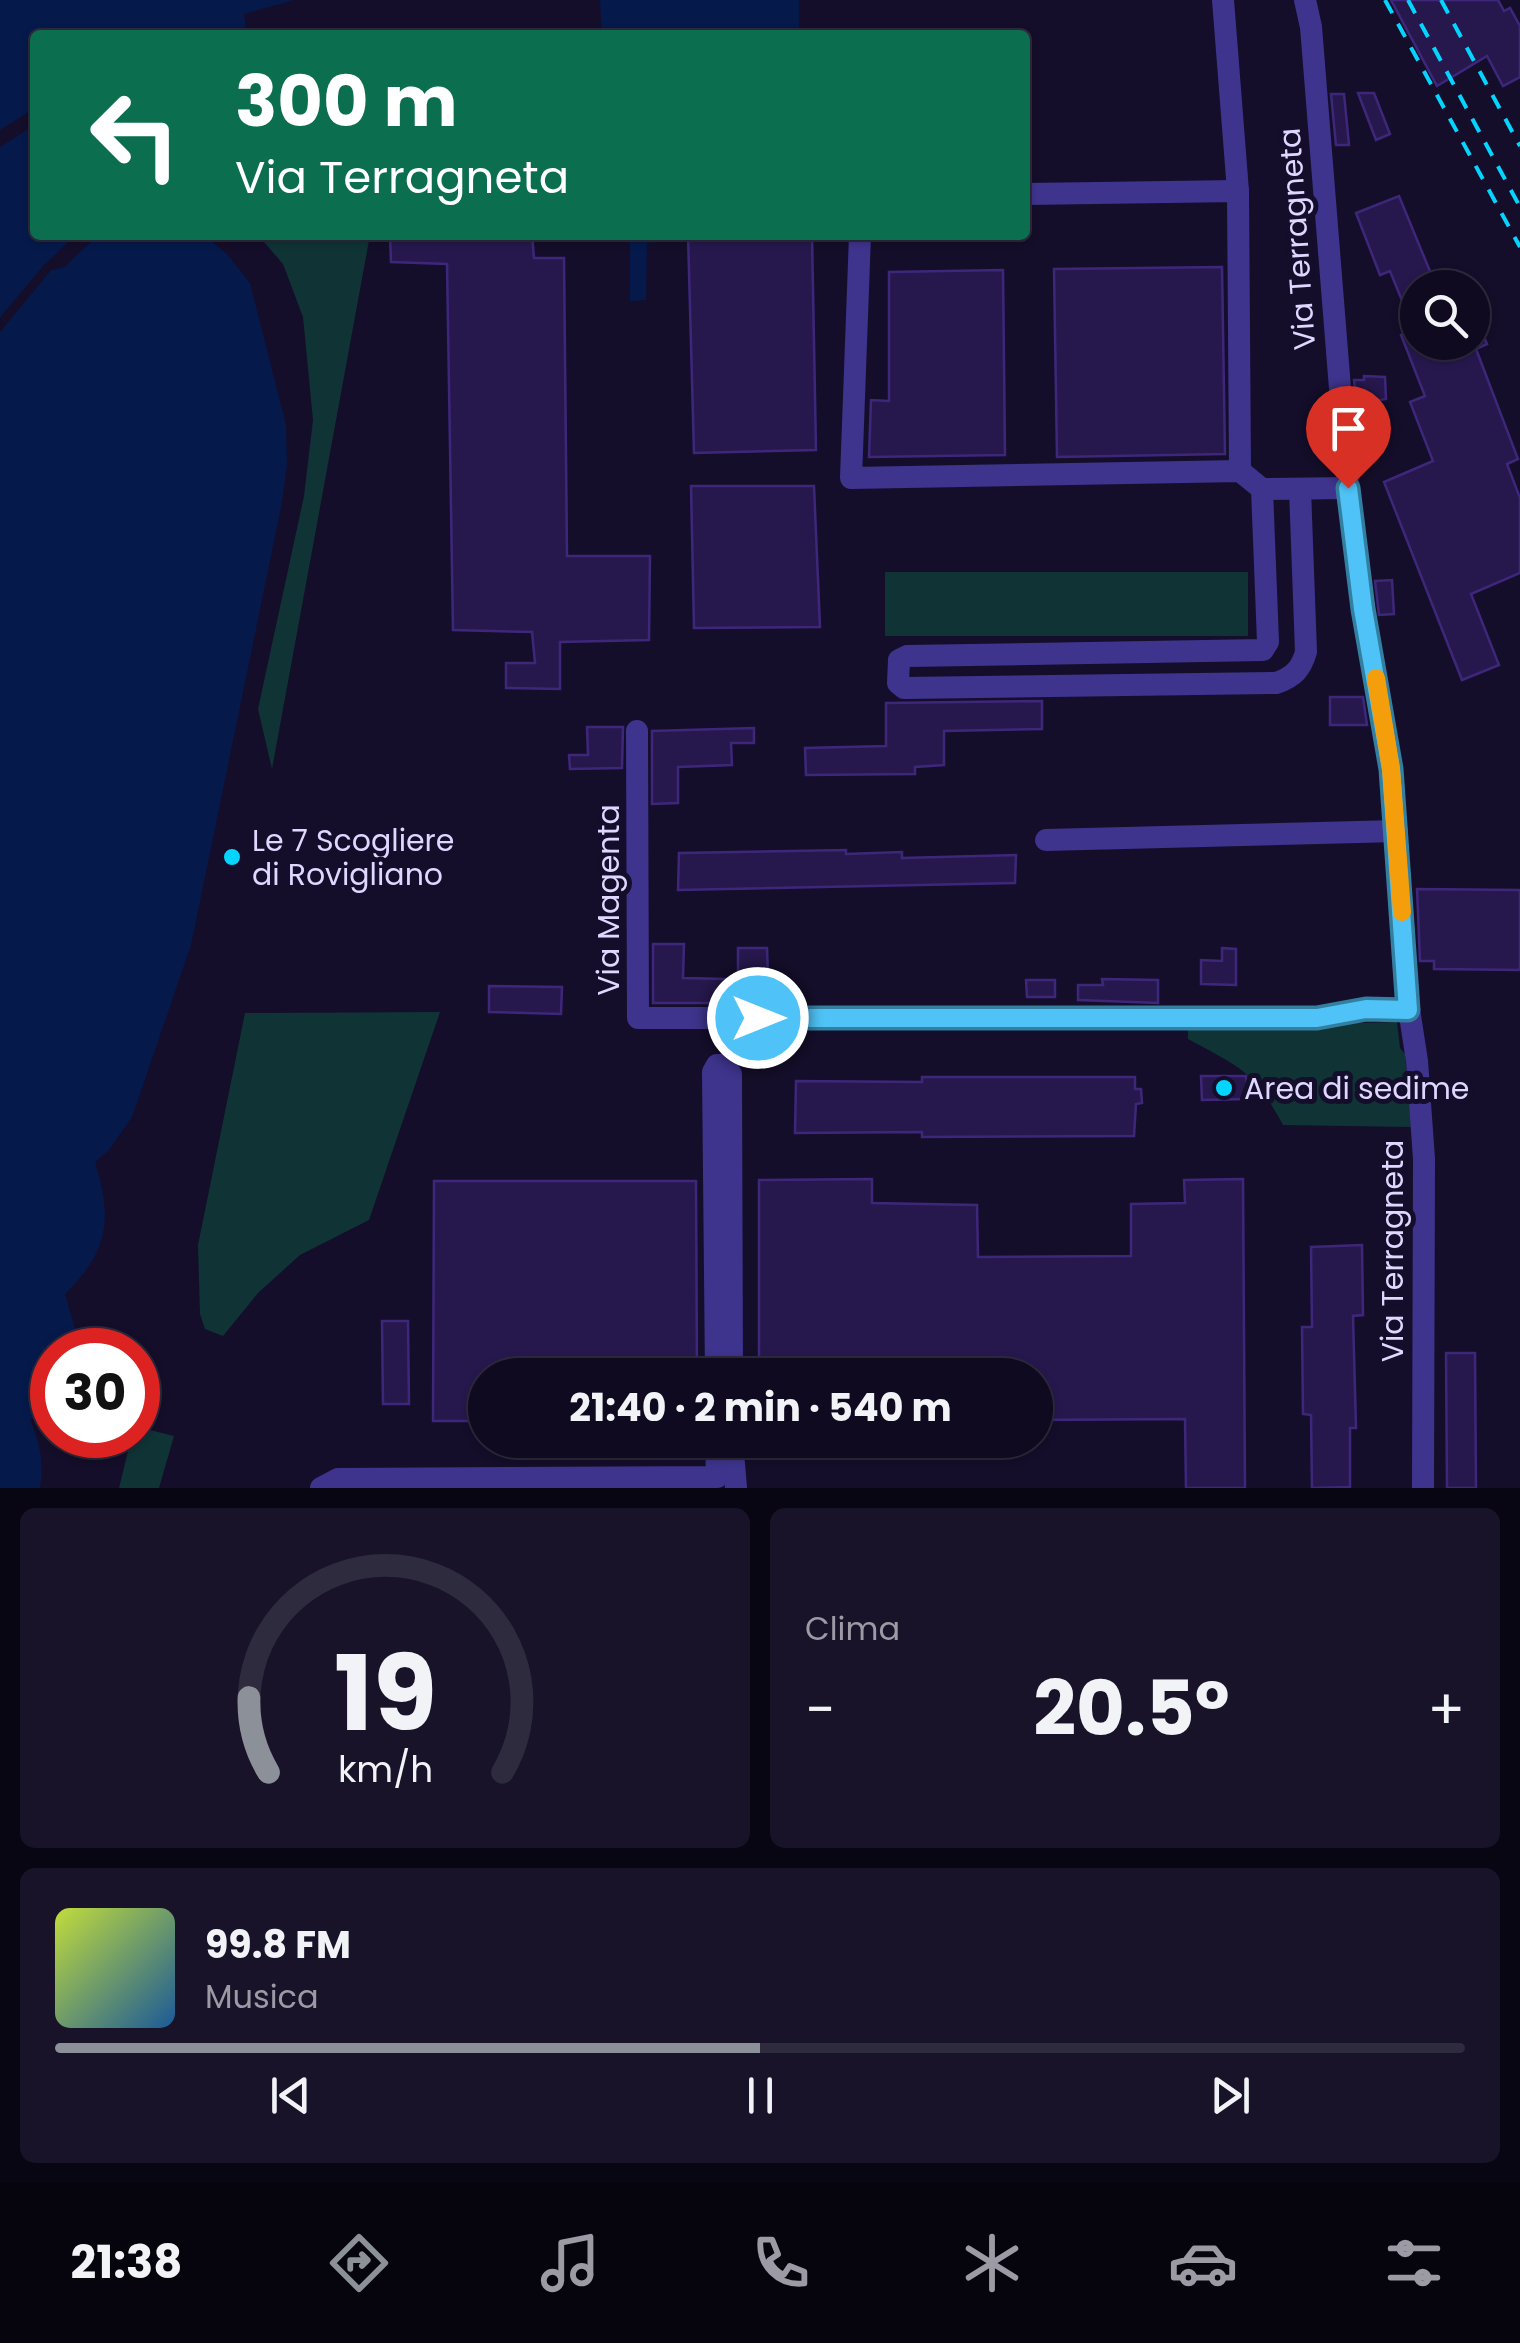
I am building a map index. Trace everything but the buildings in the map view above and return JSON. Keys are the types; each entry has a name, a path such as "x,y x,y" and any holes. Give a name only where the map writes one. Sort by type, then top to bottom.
{"street":[{"path":"1223,0 1238,191 1240,471"},
{"name":"Via Terragneta","path":"1305,0 1311,27 1348,488 1363,609 1386,729 1397,831 1408,1010 1417,1061 1424,1159 1423,1488"},
{"path":"1030,194 1238,191"},
{"path":"860,240 851,478 1240,471 1262,490 1348,488"},
{"path":"1262,490 1268,642 1262,650 907,656 900,660 898,683 904,688 943,688 1276,683 1290,678 1302,667 1306,652 1300,490"},
{"name":"Via Magenta","path":"637,731 638,1018 1317,1018 1366,1009 1408,1010"},
{"path":"1046,840 1397,831"},
{"path":"716,1358 713,1072 717,1065 725,1064 731,1074 732,1358"},
{"path":"321,1488 338,1478 717,1477 716,1458"},
{"path":"734,1458 736,1488"}],"green space":[{"path":"262,240 369,240 272,769 258,709 304,496 313,420 303,317 283,264"},
{"path":"885,572 1248,572 1248,636 885,636"},
{"path":"440,1012 369,1220 300,1255 258,1293 223,1336 205,1329 200,1314 198,1245 245,1013"},
{"path":"1397,1022 1400,1048 1405,1054 1411,1127 1283,1125 1254,1081 1188,1039 1188,1027"},
{"path":"160,1432 174,1436 159,1488 119,1488 126,1458 160,1458"}],"water":[{"path":"0,0 294,0 244,14 246,30 30,30 30,111 0,130"},
{"path":"600,0 799,0 799,30 602,30"},
{"path":"30,128 30,240 71,240 0,318 0,147"},
{"path":"93,240 210,240 227,254 250,283 286,425 287,465 191,945 132,1117 108,1151 95,1162 105,1218 98,1249 65,1294 75,1328 30,1328 30,1458 41,1458 40,1488 0,1488 0,332 51,270 64,267"},
{"path":"655,240 647,243 646,300 630,301 630,242 550,242"}],"pier":[{"path":"71,240 78,240 52,264 62,262 85,240 93,240 64,267 51,270 0,332 1,316"}],"railway":[{"path":"1385,0 1520,247"},
{"path":"1408,0 1520,207"},
{"path":"1441,0 1520,146"}],"slow traffic":[{"path":"1376,678 1391,769 1402,912"}],"place":[{"name":"Le 7 Scogliere di Rovigliano","path":"232,857"},
{"name":"Area di sedime","path":"1224,1088"}],"route":[{"path":"758,1018 1317,1018 1366,1009 1408,1010 1391,769 1363,609 1348,488"}]}
